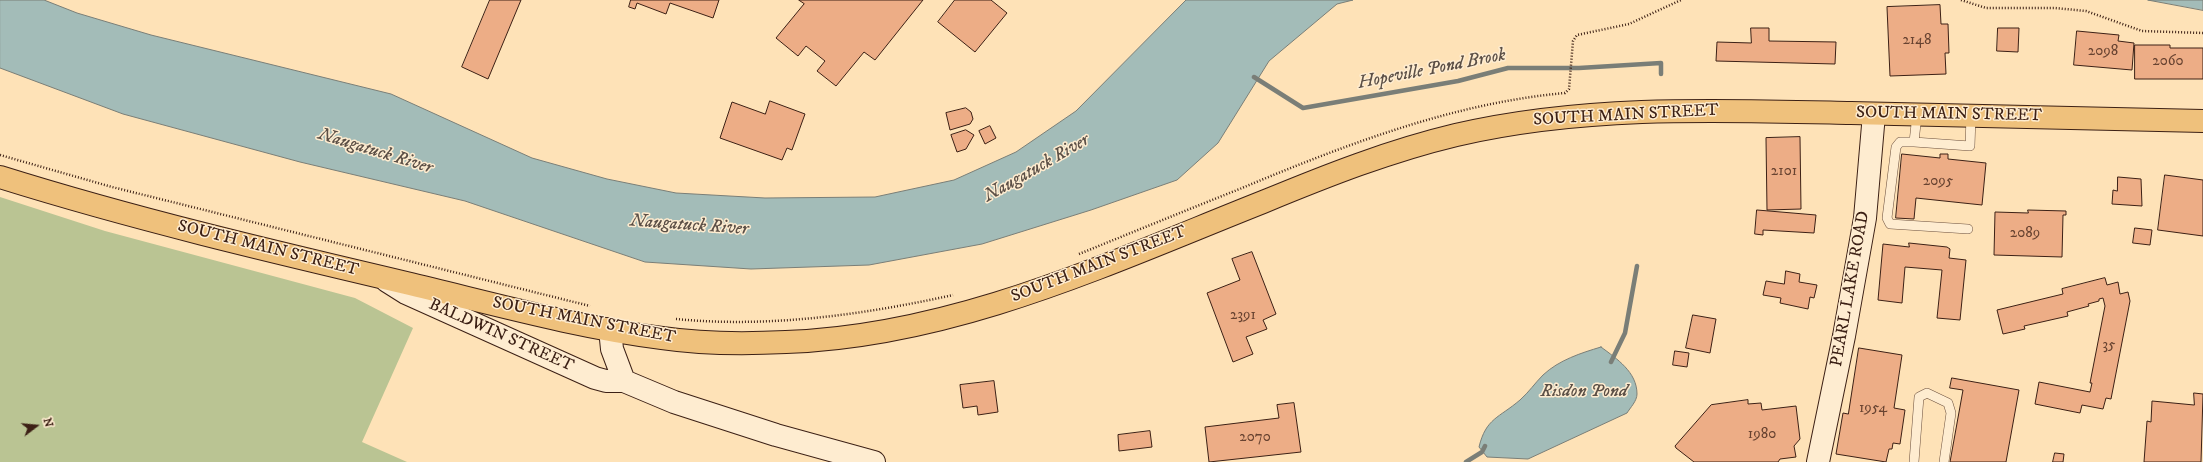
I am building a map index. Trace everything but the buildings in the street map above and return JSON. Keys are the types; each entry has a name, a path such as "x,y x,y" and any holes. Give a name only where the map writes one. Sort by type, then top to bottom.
{"main road":[{"name":"SOUTH MAIN STREET","path":"0,177 92,204 383,277 544,316 610,330 678,340 784,342 839,338 926,322 1002,302 1056,284 1378,157 1453,136 1515,123 1569,116 1643,112 1734,111 2203,121"},
{"name":"PEARL LAKE ROAD","path":"1818,462 1844,336 1865,218 1874,114"},
{"name":"BALDWIN STREET","path":"383,277 401,291 595,378 606,381 624,381 674,402 776,435 874,462"},
{"path":"610,330 612,349 624,381"}],"lane":[{"path":"1914,142 1916,115"},
{"path":"1968,229 1890,224 1887,218 1896,147 1900,142 1970,146 1971,116"},
{"path":"1914,462 1919,397 1926,393 1948,403 1951,413 1944,462"}],"path":[{"path":"1073,256 1299,164 1360,142 1469,109 1565,93 1569,85 1573,44 1575,38 1580,34 1629,24 1681,0"},
{"path":"1961,0 1986,8 2055,8 2086,11 2142,31 2203,33"},
{"path":"0,156 128,191 592,306"},
{"path":"669,319 736,322 799,319 882,309 957,294"}],"green space":[{"path":"0,197 105,231 355,298 413,328 362,442 407,462 0,462"}],"water":[{"name":"Naugatuck River","path":"0,0 44,0 77,13 151,35 391,94 532,158 607,179 676,193 765,198 875,197 954,180 1016,152 1076,111 1186,0 1353,0 1337,4 1269,61 1218,143 1177,180 1091,210 982,244 869,265 751,269 645,262 465,201 300,162 123,114 0,68"},
{"path":"2148,0 2203,0 2203,10"},
{"name":"Risdon Pond","path":"1601,347 1625,367 1634,379 1637,397 1627,413 1528,459 1487,457 1479,447 1485,430 1494,419 1520,400 1543,375 1556,365"}],"waterway":[{"name":"Hopeville Pond Brook","path":"1254,77 1303,108 1458,81 1508,68 1579,68 1661,63 1661,74"},
{"name":"Hopeville Pond Brook","path":"1611,362 1625,333 1637,266"},
{"name":"Hopeville Pond Brook","path":"1466,462 1482,452 1485,446"}]}
